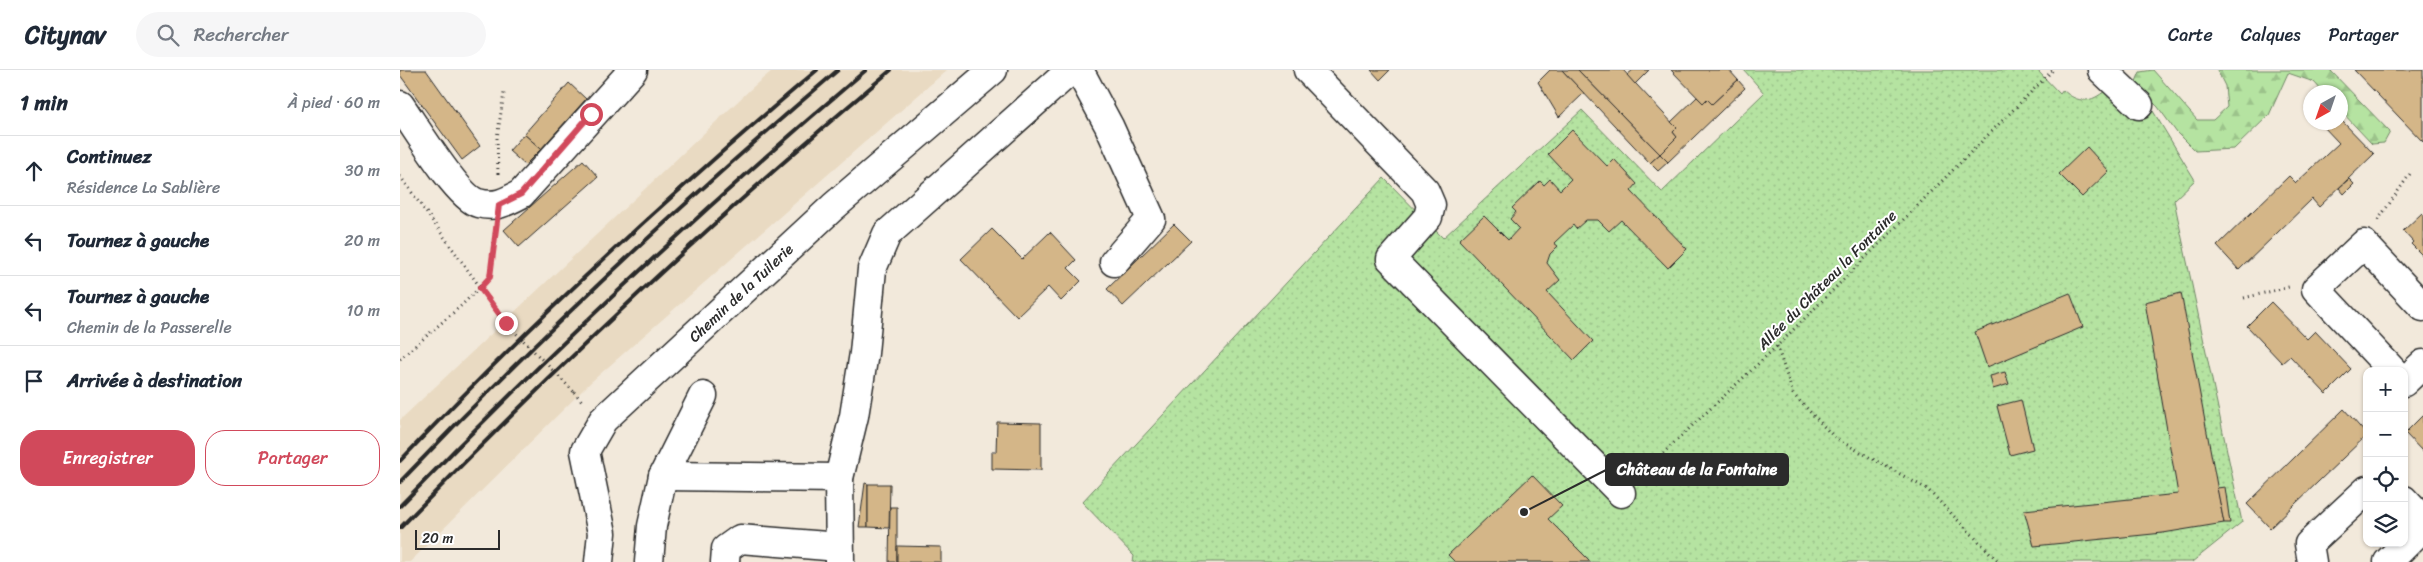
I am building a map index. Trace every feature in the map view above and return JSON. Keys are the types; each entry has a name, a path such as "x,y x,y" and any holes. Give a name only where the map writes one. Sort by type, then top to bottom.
{"street":[{"path":"400,105 454,184 476,203 499,205 521,194 633,70"},
{"name":"Chemin de la Tuilerie","path":"600,562 602,533 585,451 603,420 833,207 993,70"},
{"path":"725,562 726,549 740,539 839,554 840,478 854,416 864,353 872,269 887,234 1071,70"},
{"path":"1079,70 1109,126 1151,219 1114,262"},
{"path":"1308,70 1425,191 1431,205 1428,217 1391,259 1621,493"},
{"path":"2102,70 2139,106"},
{"path":"2389,367 2316,289 2364,244 2423,307"},
{"path":"2408,378 2423,364"},
{"path":"649,562 652,526 662,476 703,396"},
{"path":"662,476 840,478"},
{"path":"2312,562 2310,544 2363,494"},
{"path":"2388,562 2418,532 2418,515 2414,503"}],"path":[{"name":"Allée du Château la Fontaine","path":"1621,493 1777,346 2053,70"},
{"path":"400,359 490,277 499,205 497,138 504,93"},
{"path":"2364,244 2368,234 2412,171"},
{"path":"400,176 506,323 574,392"},
{"path":"2244,298 2297,285 2316,289"},
{"path":"1777,346 1792,394 1835,438 1927,489 1999,562"}],"shaded area":[{"path":"773,70 947,70 591,382 410,562 400,562 400,420"}],"green space":[{"path":"1744,70 2037,70 2060,94 2063,90 2074,98 2084,100 2095,97 2106,90 2129,113 2153,111 2195,180 2174,200 2242,522 2192,562 1133,562 1134,556 1082,502 1384,178 1443,238 1582,110 1662,192 1764,93"},
{"path":"2153,70 2197,120 2213,120 2227,107 2225,86 2217,70 2330,70 2345,85 2317,85 2314,82 2288,73 2269,115 2234,149 2195,151 2177,133 2158,107 2135,84 2140,72"},
{"path":"2348,89 2390,132 2384,143 2372,144 2348,118"}],"building":[{"path":"400,70 426,70 480,146 462,160 400,75"},
{"path":"1371,70 1390,70 1380,80"},
{"path":"1550,70 1562,70 1584,93 1559,117 1538,82"},
{"path":"1562,70 1578,70 1660,154 1650,163"},
{"path":"1578,70 1623,70 1677,128 1673,132 1677,137 1660,154"},
{"path":"1633,70 1649,70 1635,84 1627,75"},
{"path":"1671,70 1729,70 1738,80 1712,104 1707,99 1703,103"},
{"path":"2354,70 2423,70 2423,142"},
{"path":"1738,80 1745,88 1668,162 1660,154 1677,137 1673,132 1677,128 1671,122 1697,97 1703,103 1707,99 1712,104"},
{"path":"569,83 586,99 541,149 524,134"},
{"path":"2348,127 2374,154 2319,207 2312,199 2239,270 2217,246 2289,176 2296,183 2339,143 2327,130 2348,130"},
{"path":"1572,130 1607,166 1614,159 1637,184 1631,191 1687,249 1668,268 1621,220 1609,231 1598,220 1586,220 1576,229 1573,225 1554,243 1558,246 1550,254 1547,263 1560,280 1547,292 1593,341 1574,360 1459,240 1484,216 1508,240 1519,228 1510,219 1516,212 1512,208 1540,181 1544,185 1550,179 1560,190 1571,179 1548,154"},
{"path":"524,134 541,149 525,165 509,151"},
{"path":"2087,147 2109,171 2082,197 2059,174"},
{"path":"1660,154 1668,162 1658,171 1650,163"},
{"path":"583,160 598,177 519,247 504,230"},
{"path":"2349,179 2354,184 2344,194 2339,188"},
{"path":"2422,213 2423,256 2411,244 2413,242 2403,231"},
{"path":"1174,224 1191,241 1123,306 1107,289"},
{"path":"992,229 1022,259 1050,232 1076,260 1068,268 1081,281 1061,301 1048,287 1017,317 961,259"},
{"path":"2070,293 2083,327 1987,367 1975,332"},
{"path":"2181,293 2224,523 2163,533 2034,546 2024,510 2178,494 2145,302"},
{"path":"2271,302 2307,339 2315,331 2351,369 2326,394 2290,356 2282,363 2247,326"},
{"path":"2005,372 2009,384 1993,389 1990,376"},
{"path":"2021,400 2033,449 2010,455 1997,406"},
{"path":"2344,409 2363,430 2363,439 2270,528 2247,504"},
{"path":"2423,415 2423,452 2408,436 2408,430"},
{"path":"997,422 1041,423 1041,470 992,469 992,452 996,452"},
{"path":"1532,475 1562,506 1548,519 1591,562 1455,562 1448,555"},
{"path":"865,483 868,484 868,527 859,527"},
{"path":"868,484 890,484 889,528 868,527"},
{"path":"2225,487 2230,523 2224,523 2217,488"},
{"path":"890,507 897,507 897,562 889,562"},
{"path":"897,546 941,547 941,562 897,562"}],"railway":[{"path":"400,461 500,359 603,260 709,163 817,70"},
{"path":"400,482 505,375 613,270 724,169 838,70"},
{"path":"400,506 512,393 627,282 745,175 866,70"},
{"path":"400,528 518,409 701,236 891,70"}],"place":[{"name":"Château de la Fontaine","path":"1524,512"}],"route":[{"path":"506,323 480,288 490,277 499,205 521,194 591,114"}]}
